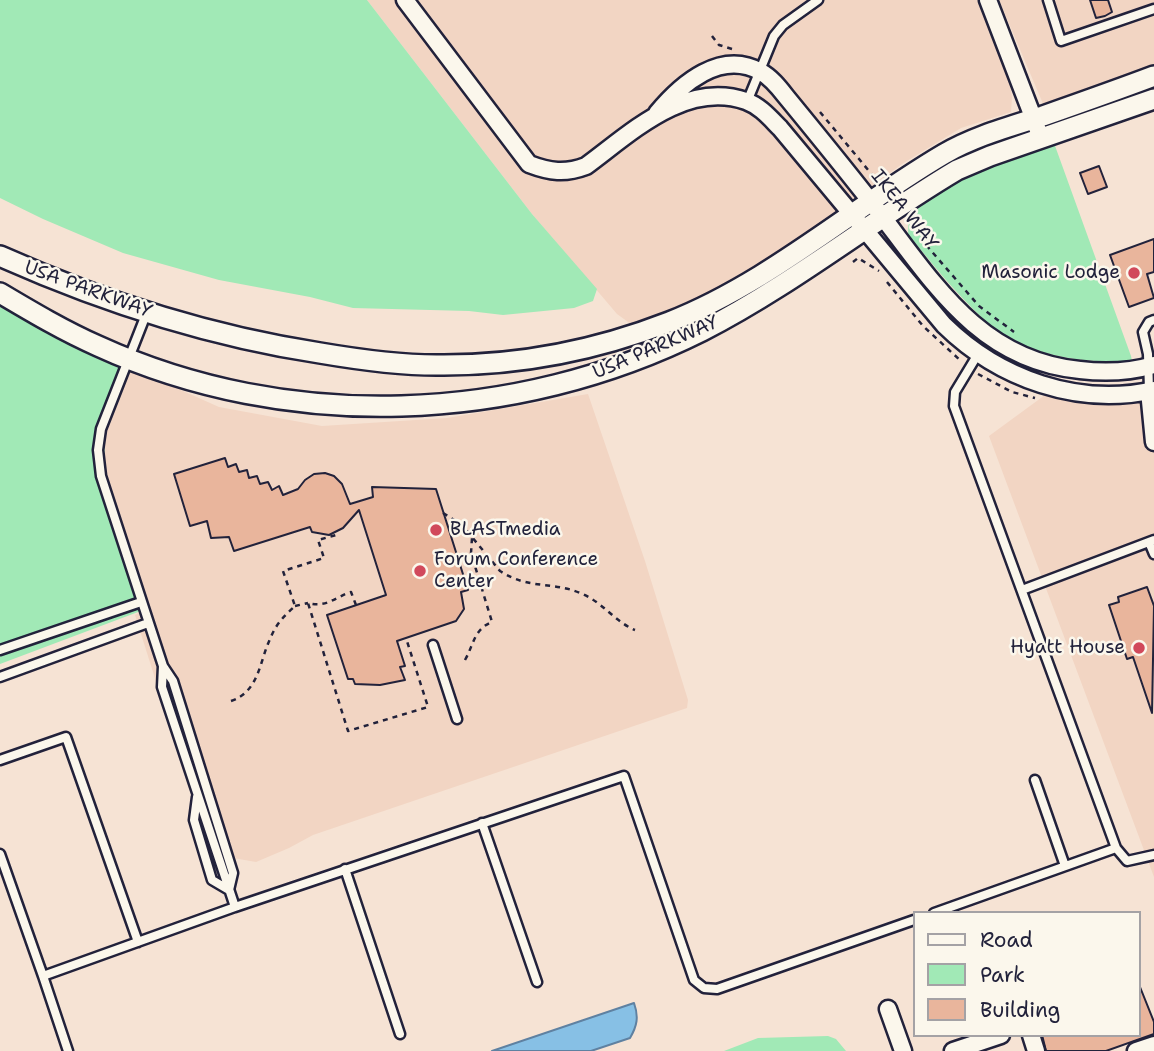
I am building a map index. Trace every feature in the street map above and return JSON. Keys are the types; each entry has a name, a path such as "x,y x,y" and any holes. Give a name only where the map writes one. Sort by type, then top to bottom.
{"street":[{"path":"404,0 529,164 559,172 586,166 653,118 688,100 705,96 726,97 761,109 780,128 944,325 978,354 1009,372 1060,389 1100,394 1152,390 1154,442"},
{"path":"988,0 1041,138"},
{"path":"653,118 679,90 698,75 715,68 739,65 759,71"},
{"name":"IKEA WAY","path":"759,71 781,91 965,316 1004,348 1037,362 1074,370 1107,372 1151,366"},
{"name":"USA PARKWAY","path":"0,256 66,284 147,313 278,346 386,362 442,366 532,359 615,341 698,309 793,255 870,200 960,145 1154,76"},
{"name":"USA PARKWAY","path":"0,293 76,335 129,358 182,377 238,392 331,405 425,406 505,396 593,375 675,344 757,300 957,170 1154,99"},
{"path":"888,1009 903,1051"},
{"path":"953,1051 994,1037"},
{"path":"1136,1051 1154,1045"}],"lane":[{"path":"747,102 771,43 783,25 818,0"},
{"path":"1048,0 1061,41 1154,9"},
{"path":"147,313 101,429 98,450 101,476 163,666 173,681 214,811 233,873 229,890"},
{"path":"1152,390 1151,366 1143,332 1149,322 1154,320"},
{"path":"978,354 955,392 954,406 1116,848 1127,861 1154,855"},
{"path":"1022,590 1152,541 1154,554"},
{"path":"0,650 141,601"},
{"path":"0,677 148,623"},
{"path":"433,645 457,719"},
{"path":"163,666 162,687 235,907"},
{"path":"0,760 66,737 138,942"},
{"path":"43,976 345,869 624,776 694,981 704,988 717,989 912,921"},
{"path":"1035,780 1065,866"},
{"path":"198,795 194,820 212,880 229,890"},
{"path":"204,814 214,811"},
{"path":"482,823 537,982"},
{"path":"940,911 1116,848"},
{"path":"0,854 68,1051"},
{"path":"345,869 400,1034"}],"path":[{"path":"712,36 719,45 741,52"},
{"path":"908,219 927,246 979,306 1020,338"},
{"path":"443,513 462,525 500,571 530,585 562,587 581,593 603,605 635,630"},
{"path":"295,606 283,571 324,558 318,540 336,535 337,532"},
{"path":"466,660 476,634 484,625 492,622 471,553 472,538"},
{"path":"231,701 244,696 250,688 259,674 266,647 276,626 295,606 308,603 318,606 329,604 341,595 352,592 356,605"},
{"path":"308,603 348,731 428,707 406,638"}],"shaded area":[{"path":"367,0 980,0 1009,79 1011,112 961,128 902,164 800,241 719,290 635,327 617,314 532,214"},
{"path":"999,0 1154,0 1154,67 1044,106"},
{"path":"127,366 219,407 322,426 447,418 588,394 645,561 688,700 687,708 313,835 256,862 222,856 207,843 135,615 146,609 104,478 105,439 112,407"},
{"path":"1045,395 1081,403 1125,404 1154,399 1154,877 989,436"}],"green space":[{"path":"0,0 367,0 532,214 597,289 593,301 574,308 503,315 469,311 353,308 219,280 123,253 0,198"},
{"path":"1054,143 1132,361 1073,359 1017,343 1003,335 973,309 908,234 909,210 968,173"},
{"path":"0,302 127,366 112,407 105,439 104,478 146,609 0,664"},
{"path":"828,1036 836,1039 846,1051 724,1051 758,1038"}],"water":[{"path":"634,1003 636,1021 630,1038 591,1051 492,1051"}],"building":[{"path":"1090,0 1108,0 1112,12 1096,18"},
{"path":"1099,166 1107,187 1088,194 1080,173"},
{"name":"Masonic Lodge","path":"1154,239 1154,272 1147,274 1154,298 1129,307 1110,255"},
{"name":"Forum Conference Center","path":"225,458 228,467 236,464 239,472 247,470 249,478 257,476 260,484 268,482 272,490 279,486 283,495 298,489 314,474 325,473 334,476 342,484 350,504 373,497 372,487 436,489 468,590 461,592 464,609 456,621 397,641 405,666 400,667 405,680 380,685 355,684 353,679 348,679 327,615 386,595 359,510 343,528 329,535 312,532 310,527 234,551 229,537 211,538 207,521 190,526 174,474"},
{"name":"Hyatt House","path":"1147,587 1154,606 1152,713 1133,657 1127,659 1109,605 1119,602 1118,597"},
{"path":"1140,987 1154,1022 1154,1034 1106,1051 1046,1051 1042,1037 1140,1037"}],"place":[{"name":"Masonic Lodge","path":"1134,273"},
{"name":"BLASTmedia","path":"436,530"},
{"name":"Forum Conference Center","path":"420,571"},
{"name":"Hyatt House","path":"1139,648"}]}
